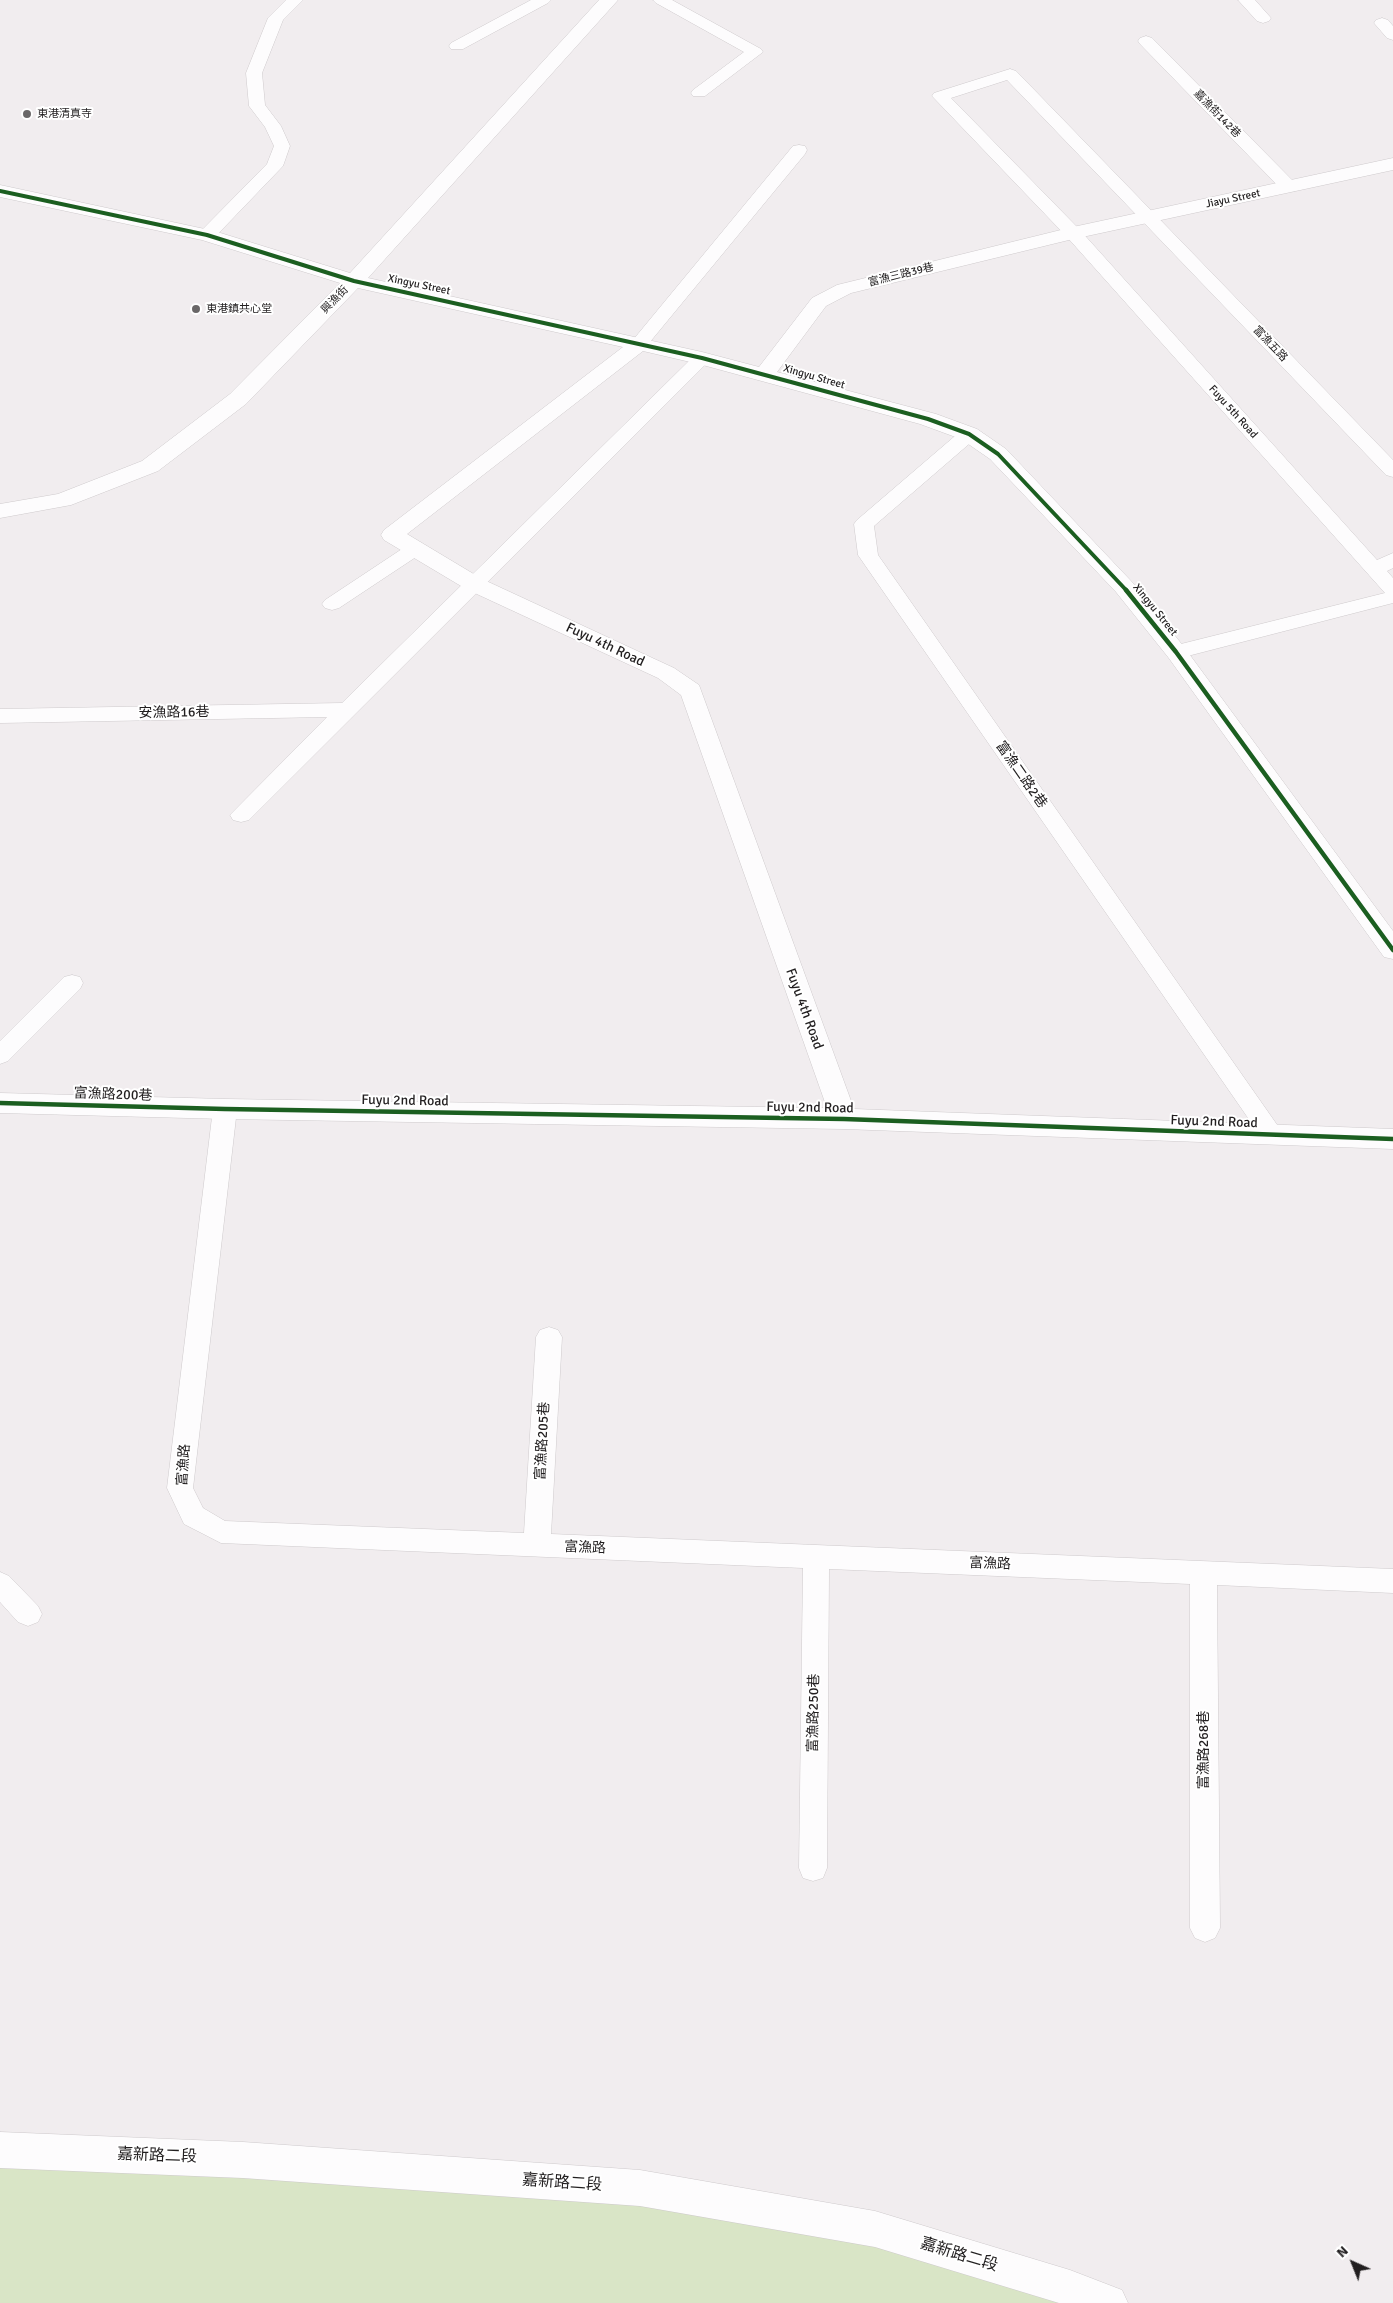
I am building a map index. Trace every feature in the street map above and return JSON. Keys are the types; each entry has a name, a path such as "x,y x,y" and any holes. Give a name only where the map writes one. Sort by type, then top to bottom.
{"street":[{"name":"興漁街","path":"0,511 62,500 150,466 238,399 354,281 609,0"},
{"name":"Jiayu Street","path":"1073,233 1393,164"},
{"name":"Xingyu Street","path":"0,192 207,235 354,281 765,373 928,419 970,434 998,454 1124,587 1176,652 1393,950"},
{"name":"富漁三路39巷","path":"765,373 819,302 844,289 1073,233"},
{"name":"Fuyu 4th Road","path":"639,344 392,535 474,584 666,673 691,690 844,1119"},
{"name":"富漁路200巷","path":"0,1103 225,1109"},
{"name":"Fuyu 2nd Road","path":"225,1109 844,1119 1393,1140"},
{"name":"嘉新路二段","path":"0,2150 243,2160 640,2188 875,2230 1070,2288 1109,2303"}],"lane":[{"path":"207,235 275,166 282,146 273,126 257,106 254,73 276,18 294,0"},
{"path":"457,46 543,0"},
{"path":"661,0 755,52 699,93"},
{"path":"1246,0 1263,18"},
{"path":"1382,23 1393,35"},
{"name":"嘉漁街142巷","path":"1146,41 1289,187"},
{"name":"富漁五路","path":"1073,233 940,96 1010,74 1393,471"},
{"path":"639,344 799,150"},
{"name":"Fuyu 5th Road","path":"1073,233 1393,590"},
{"path":"241,815 702,358"},
{"name":"富漁二路2巷","path":"970,434 864,524 868,555 1272,1135"},
{"path":"332,604 415,549"},
{"path":"1375,570 1393,559"},
{"path":"1176,652 1393,597"},
{"name":"安漁路16巷","path":"0,716 348,710"},
{"path":"0,1055 72,984"},
{"name":"富漁路","path":"225,1109 180,1488 193,1516 220,1532 1393,1581"},
{"name":"富漁路205巷","path":"537,1546 549,1337"},
{"name":"富漁路250巷","path":"813,1868 816,1557"},
{"name":"富漁路268巷","path":"1203,1573 1205,1928"},
{"path":"0,1584 28,1614"}],"green space":[{"path":"113,2154 875,2229 1068,2303 0,2303 0,2162"}],"cycle path":[{"path":"0,191 207,235 354,281 702,358 928,419 969,434 998,454 1124,587 1176,652 1393,950"},
{"path":"0,1103 225,1109 844,1119 1393,1139"}],"place":[{"name":"東港清真寺","path":"27,114"},
{"name":"東港鎮共心堂","path":"196,309"}]}
